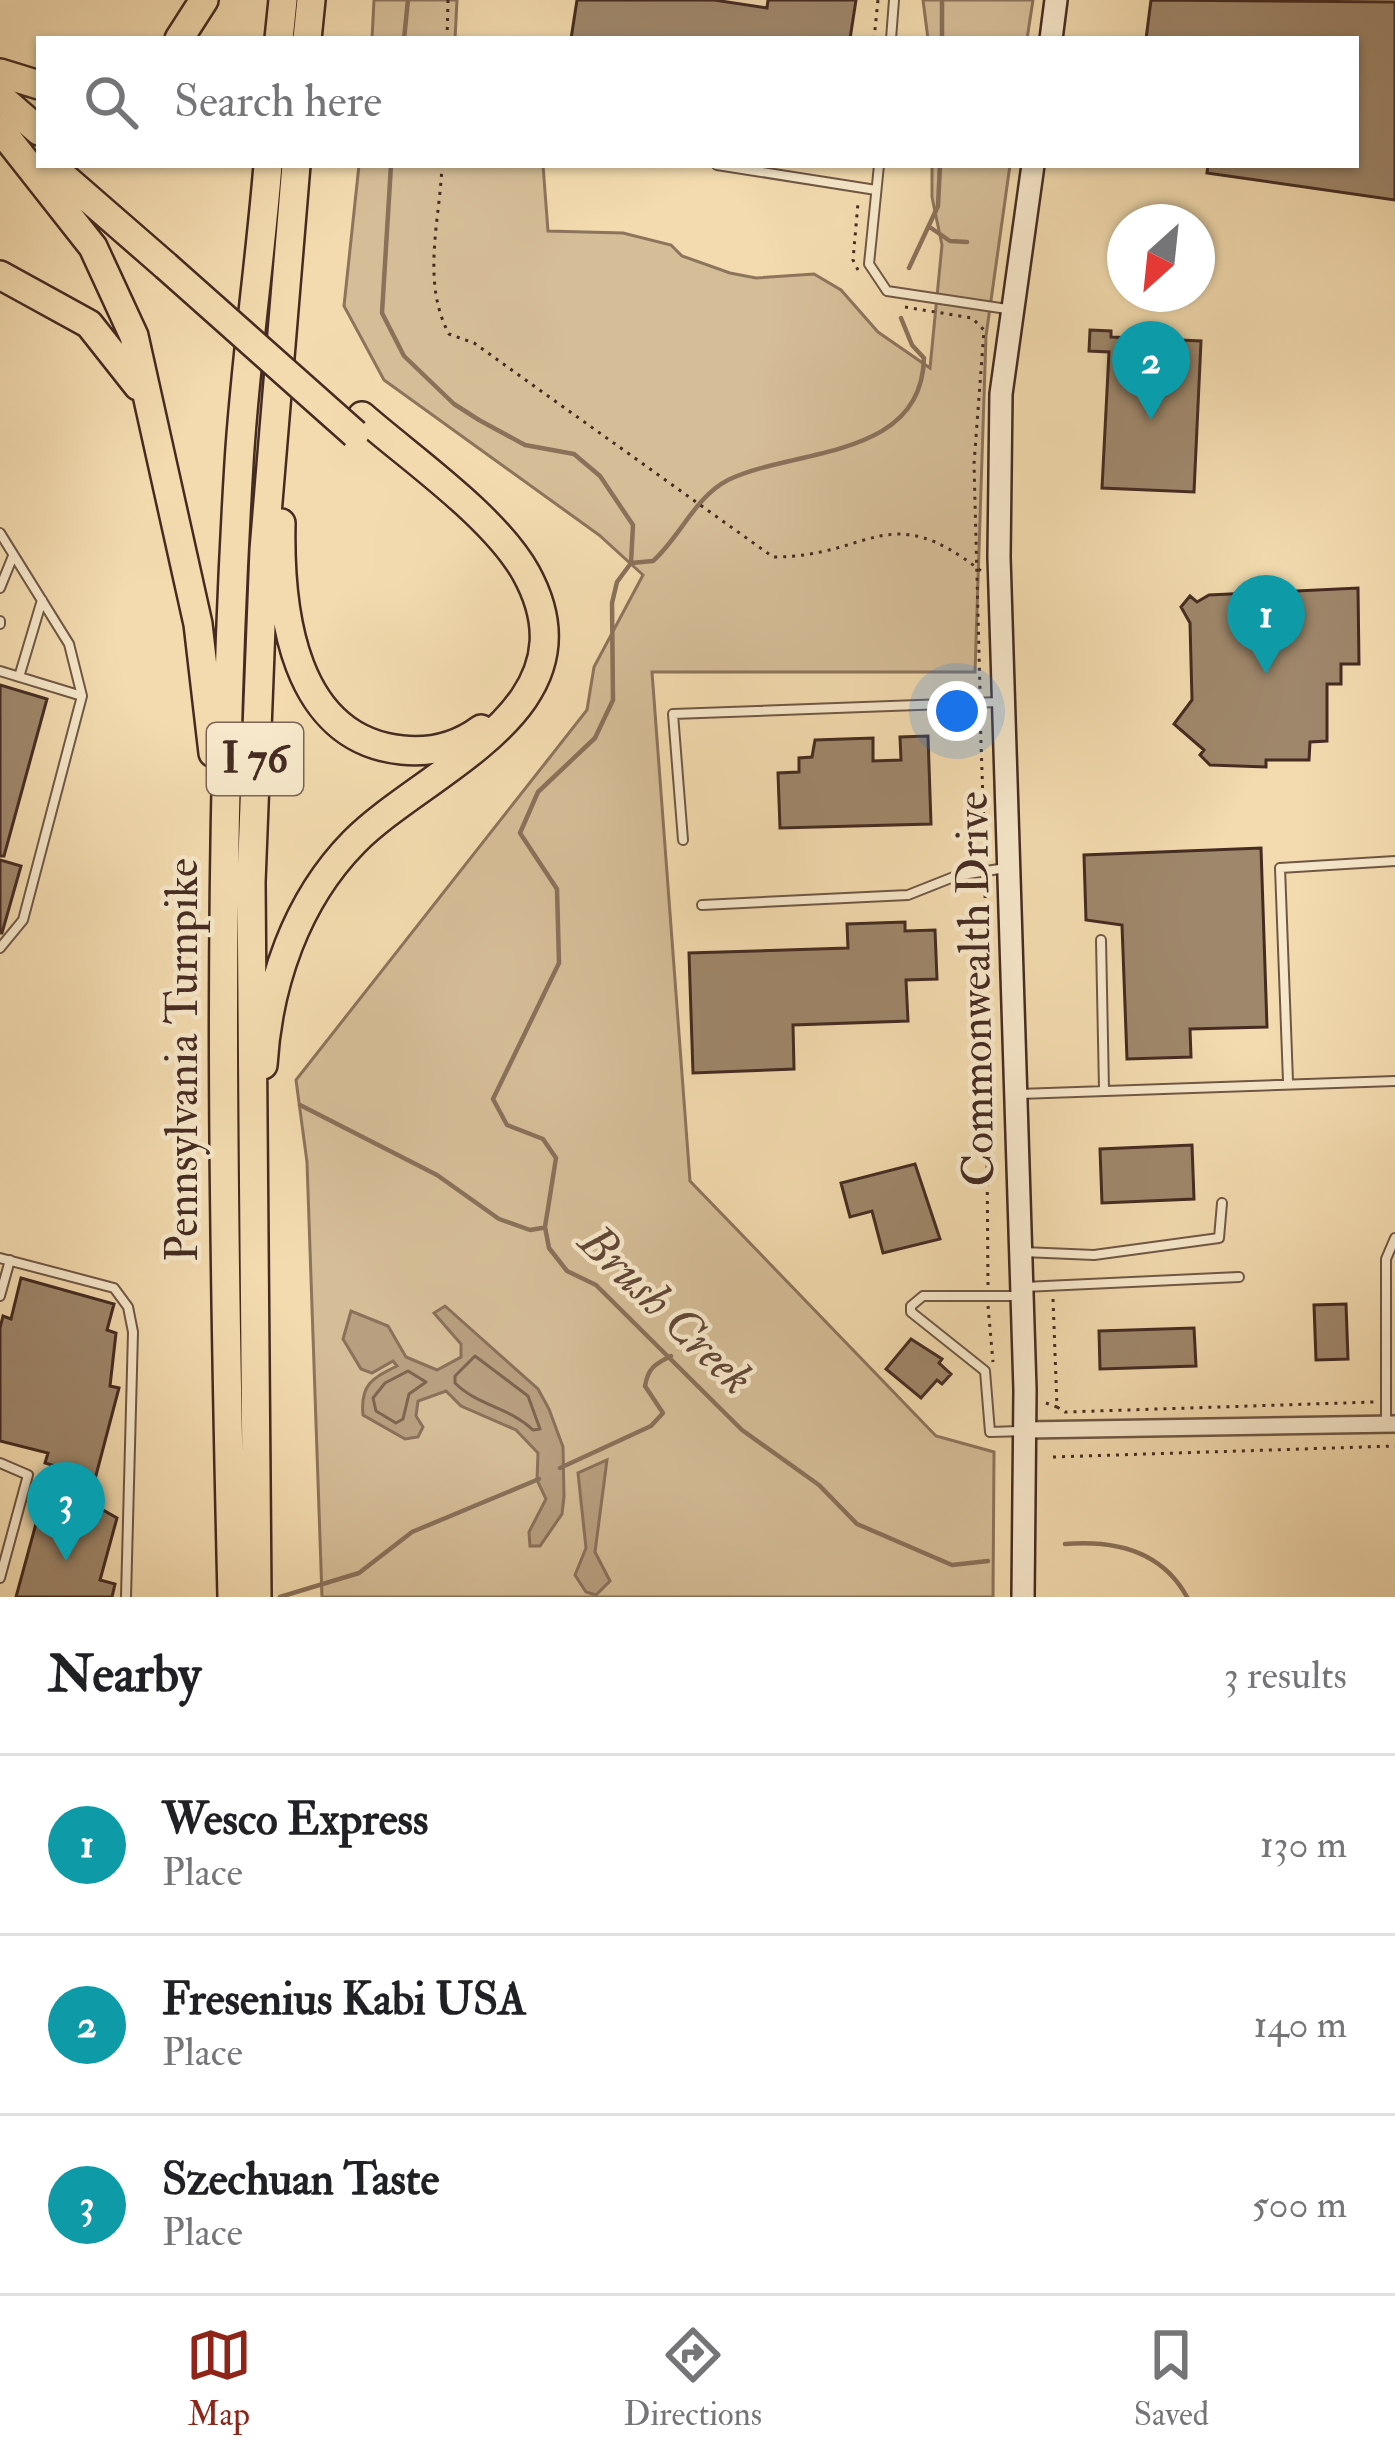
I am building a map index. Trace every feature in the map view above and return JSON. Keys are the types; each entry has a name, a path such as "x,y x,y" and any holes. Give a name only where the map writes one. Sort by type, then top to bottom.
{"highway":[{"path":"181,36 204,0"},
{"path":"279,36 283,0"},
{"path":"308,36 311,0"},
{"path":"0,73 36,84"},
{"path":"0,97 36,128"},
{"path":"0,128 36,155"},
{"path":"0,128 76,220 110,275 134,336 203,652 224,937"},
{"path":"54,168 170,257"},
{"path":"81,168 170,257 358,425 497,555 524,607 524,664 509,698 472,735 436,749 366,742 329,716 304,680 284,584 280,354"},
{"name":"Pennsylvania Turnpike","path":"232,1597 222,1172 224,937 239,459 268,168"},
{"name":"Pennsylvania Turnpike","path":"257,1597 248,1037 256,720 296,168"},
{"path":"0,275 89,324 148,403"},
{"path":"251,1165 261,1138 269,1017 298,923 352,844 502,728 532,682 541,651 536,598 511,552 358,425"}],"street":[{"path":"1051,36 1056,0"},
{"name":"Commonwealth Drive","path":"1023,1597 1025,1405 1000,584 1001,394 1033,168"},
{"path":"1025,1430 1390,1425"}],"lane":[{"path":"891,36 894,0"},
{"path":"736,168 876,190"},
{"path":"879,168 869,265 887,291 1014,310"},
{"path":"0,533 69,644 82,696 23,920 0,948"},
{"path":"0,588 14,554"},
{"path":"19,677 42,600"},
{"path":"0,671 82,696"},
{"path":"683,840 673,714 1006,702"},
{"path":"1288,1081 1280,868 1395,862"},
{"path":"702,905 908,895 985,868 1012,868"},
{"path":"1101,940 1104,1090"},
{"path":"1018,1094 1288,1081 1395,1081"},
{"path":"1022,1252 1094,1255 1219,1238 1225,1216 1222,1203"},
{"path":"1390,1425 1386,1259 1395,1238"},
{"path":"0,1296 5,1259 114,1288 128,1307 133,1332 126,1597"},
{"path":"1025,1430 990,1432 989,1367 911,1312 911,1306 923,1296 988,1296 1239,1277"},
{"path":"0,1462 28,1474 0,1578"}],"path":[{"path":"447,36 448,0"},
{"path":"874,36 878,0"},
{"path":"442,168 434,243 436,302 449,334 474,343 772,557 908,532 946,543 1000,584"},
{"path":"859,187 853,260 860,273"},
{"path":"888,302 972,318 984,330 974,464 985,868 989,1367"},
{"path":"1052,1297 1057,1407"},
{"path":"1025,1405 1065,1412 1386,1402"},
{"path":"1053,1457 1395,1446"}],"shaded area":[{"path":"374,0 457,0 455,36 372,36"},
{"path":"923,0 1033,0 1027,36 928,36"},
{"path":"359,168 543,168 548,231 623,233 671,245 682,256 756,278 814,274 841,290 878,332 930,368 942,245 932,197 932,168 1010,168 986,336 975,672 652,672 690,1181 936,1436 994,1452 993,1597 322,1597 307,1162 296,1080 587,710 594,667 643,575 599,535 384,380 344,306"}],"water":[{"path":"445,1306 538,1389 549,1409 563,1447 564,1497 562,1514 540,1546 530,1546 529,1532 546,1499 537,1480 538,1453 516,1430 461,1406 446,1391 418,1401 416,1416 423,1427 418,1437 405,1439 363,1415 370,1384 397,1366 393,1361 372,1373 361,1369 343,1339 351,1311 388,1326 406,1357 437,1370 461,1357 461,1344 434,1313"},
{"path":"607,1460 595,1552 610,1581 596,1595 586,1592 575,1575 586,1548 578,1473"}],"building":[{"path":"577,0 714,0 767,8 768,0 856,0 850,36 571,36"},
{"path":"1151,0 1395,2 1395,200 1207,173 1208,168 1359,168 1359,36 1146,36"},
{"path":"1090,330 1111,331 1111,337 1201,341 1194,492 1102,488 1109,352 1089,351"},
{"path":"1358,588 1359,664 1341,664 1341,684 1327,684 1327,741 1310,742 1309,760 1266,760 1266,767 1210,765 1200,755 1204,750 1174,724 1192,700 1190,623 1181,607 1190,596 1197,602 1209,595"},
{"path":"0,685 47,699 4,856 0,856"},
{"path":"928,736 931,824 780,828 778,773 799,772 799,758 812,757 815,740 873,738 873,761 901,760 900,737"},
{"path":"1261,848 1267,1027 1190,1029 1191,1057 1127,1059 1122,925 1086,920 1084,855"},
{"path":"0,860 21,866 2,933 0,933"},
{"path":"905,922 905,931 935,930 937,979 906,980 908,1021 793,1025 794,1069 693,1073 689,953 848,948 847,924"},
{"path":"1192,1145 1194,1199 1102,1203 1100,1149"},
{"path":"915,1164 940,1239 883,1253 872,1211 850,1217 841,1183"},
{"path":"21,1278 114,1304 107,1330 116,1333 110,1386 119,1388 89,1502 117,1518 100,1580 115,1584 112,1597 16,1597 52,1465 45,1463 48,1453 0,1441 0,1328 3,1316 11,1319"},
{"path":"1346,1304 1348,1359 1316,1360 1314,1305"},
{"path":"1194,1328 1196,1366 1100,1369 1099,1331"},
{"path":"911,1339 942,1359 939,1363 951,1374 942,1384 937,1380 921,1398 886,1369"}],"waterway":[{"name":"Brush Creek","path":"404,36 408,0"},
{"path":"942,0 942,36"},
{"name":"Brush Creek","path":"391,168 382,313 404,356 454,404 479,420 525,445 574,454 600,476 633,525 631,563 617,582 612,603 613,700 595,738 538,792 520,833 557,889 559,963 493,1099 507,1125 543,1139 556,1158 545,1227 549,1248 567,1271 596,1285 742,1430 819,1485 857,1524 952,1565 988,1561"},
{"path":"909,268 938,206 940,168"},
{"path":"931,228 950,241 967,242"},
{"path":"631,563 653,561 706,496 728,480 850,445 879,433 902,416 918,391 924,358 912,345 901,318"},
{"path":"300,1105 437,1175 499,1219 530,1230 542,1228"},
{"path":"560,1468 651,1426 663,1413 645,1386 646,1380 653,1367 671,1356"},
{"path":"280,1597 359,1573 412,1532 539,1479"},
{"name":"Brush Creek","path":"1065,1544 1101,1544 1135,1552 1164,1569 1187,1597"}],"place":[{"name":"Fresenius Kabi USA","path":"1151,420"},
{"name":"Wesco Express","path":"1266,674"},
{"name":"Szechuan Taste","path":"66,1561"}]}
